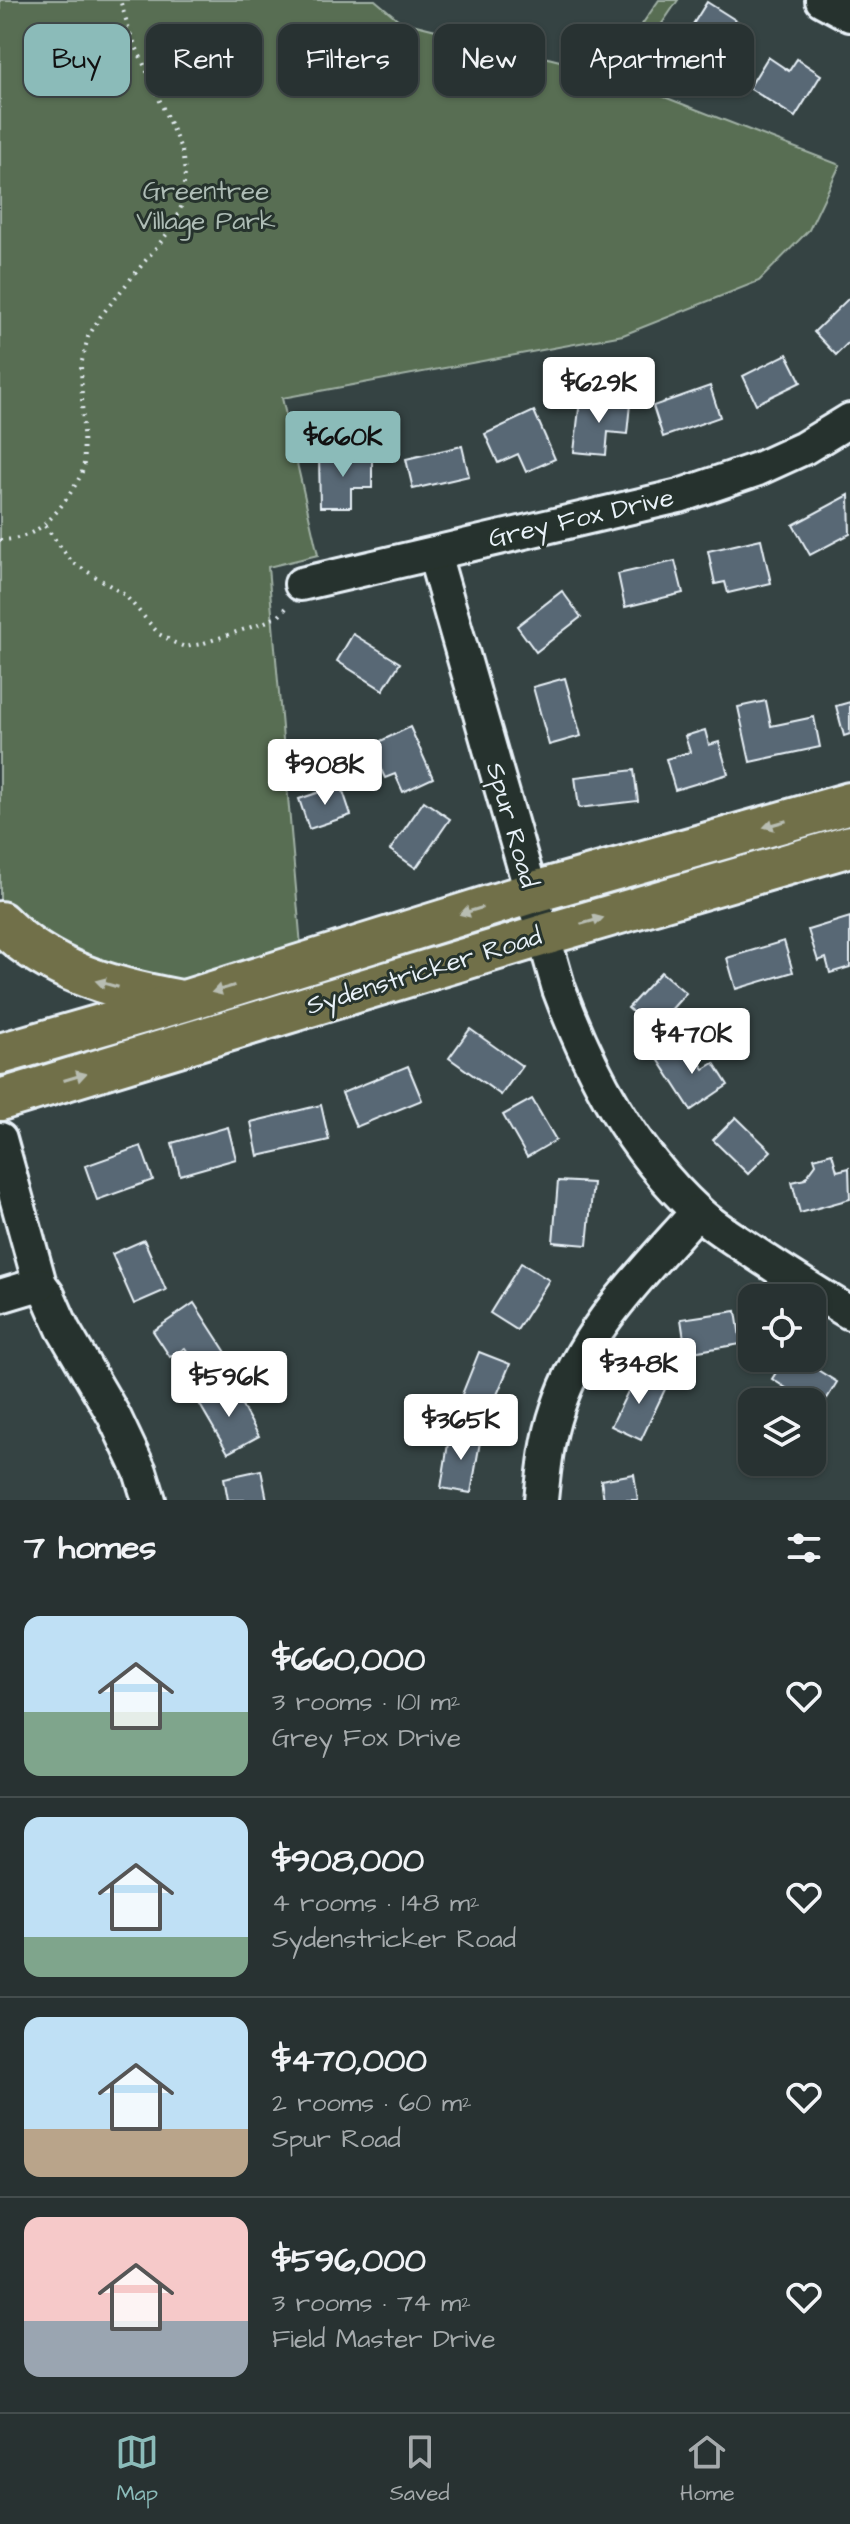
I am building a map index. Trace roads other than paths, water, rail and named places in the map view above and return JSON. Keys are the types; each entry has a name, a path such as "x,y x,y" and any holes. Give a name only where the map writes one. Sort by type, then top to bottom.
{"main road":[{"name":"Sydenstricker Road","path":"0,1054 184,1001 531,893 850,803"},
{"name":"Sydenstricker Road","path":"0,1100 850,846"},
{"path":"0,922 49,961 87,978 134,992 184,1001"}],"street":[{"path":"822,0 850,15"},
{"name":"Grey Fox Drive","path":"301,584 679,496 758,469 804,448 850,420"},
{"name":"Spur Road","path":"434,554 544,935 576,1034 611,1105 629,1132 697,1212 793,1279 850,1313"},
{"path":"0,1139 40,1284 114,1416 140,1471 149,1500"},
{"path":"541,1500 545,1459 556,1411 581,1354 610,1309 697,1212"},
{"path":"0,1296 40,1284"}],"park label":[{"name":"Greentree Village Park","path":"206,206"}]}
